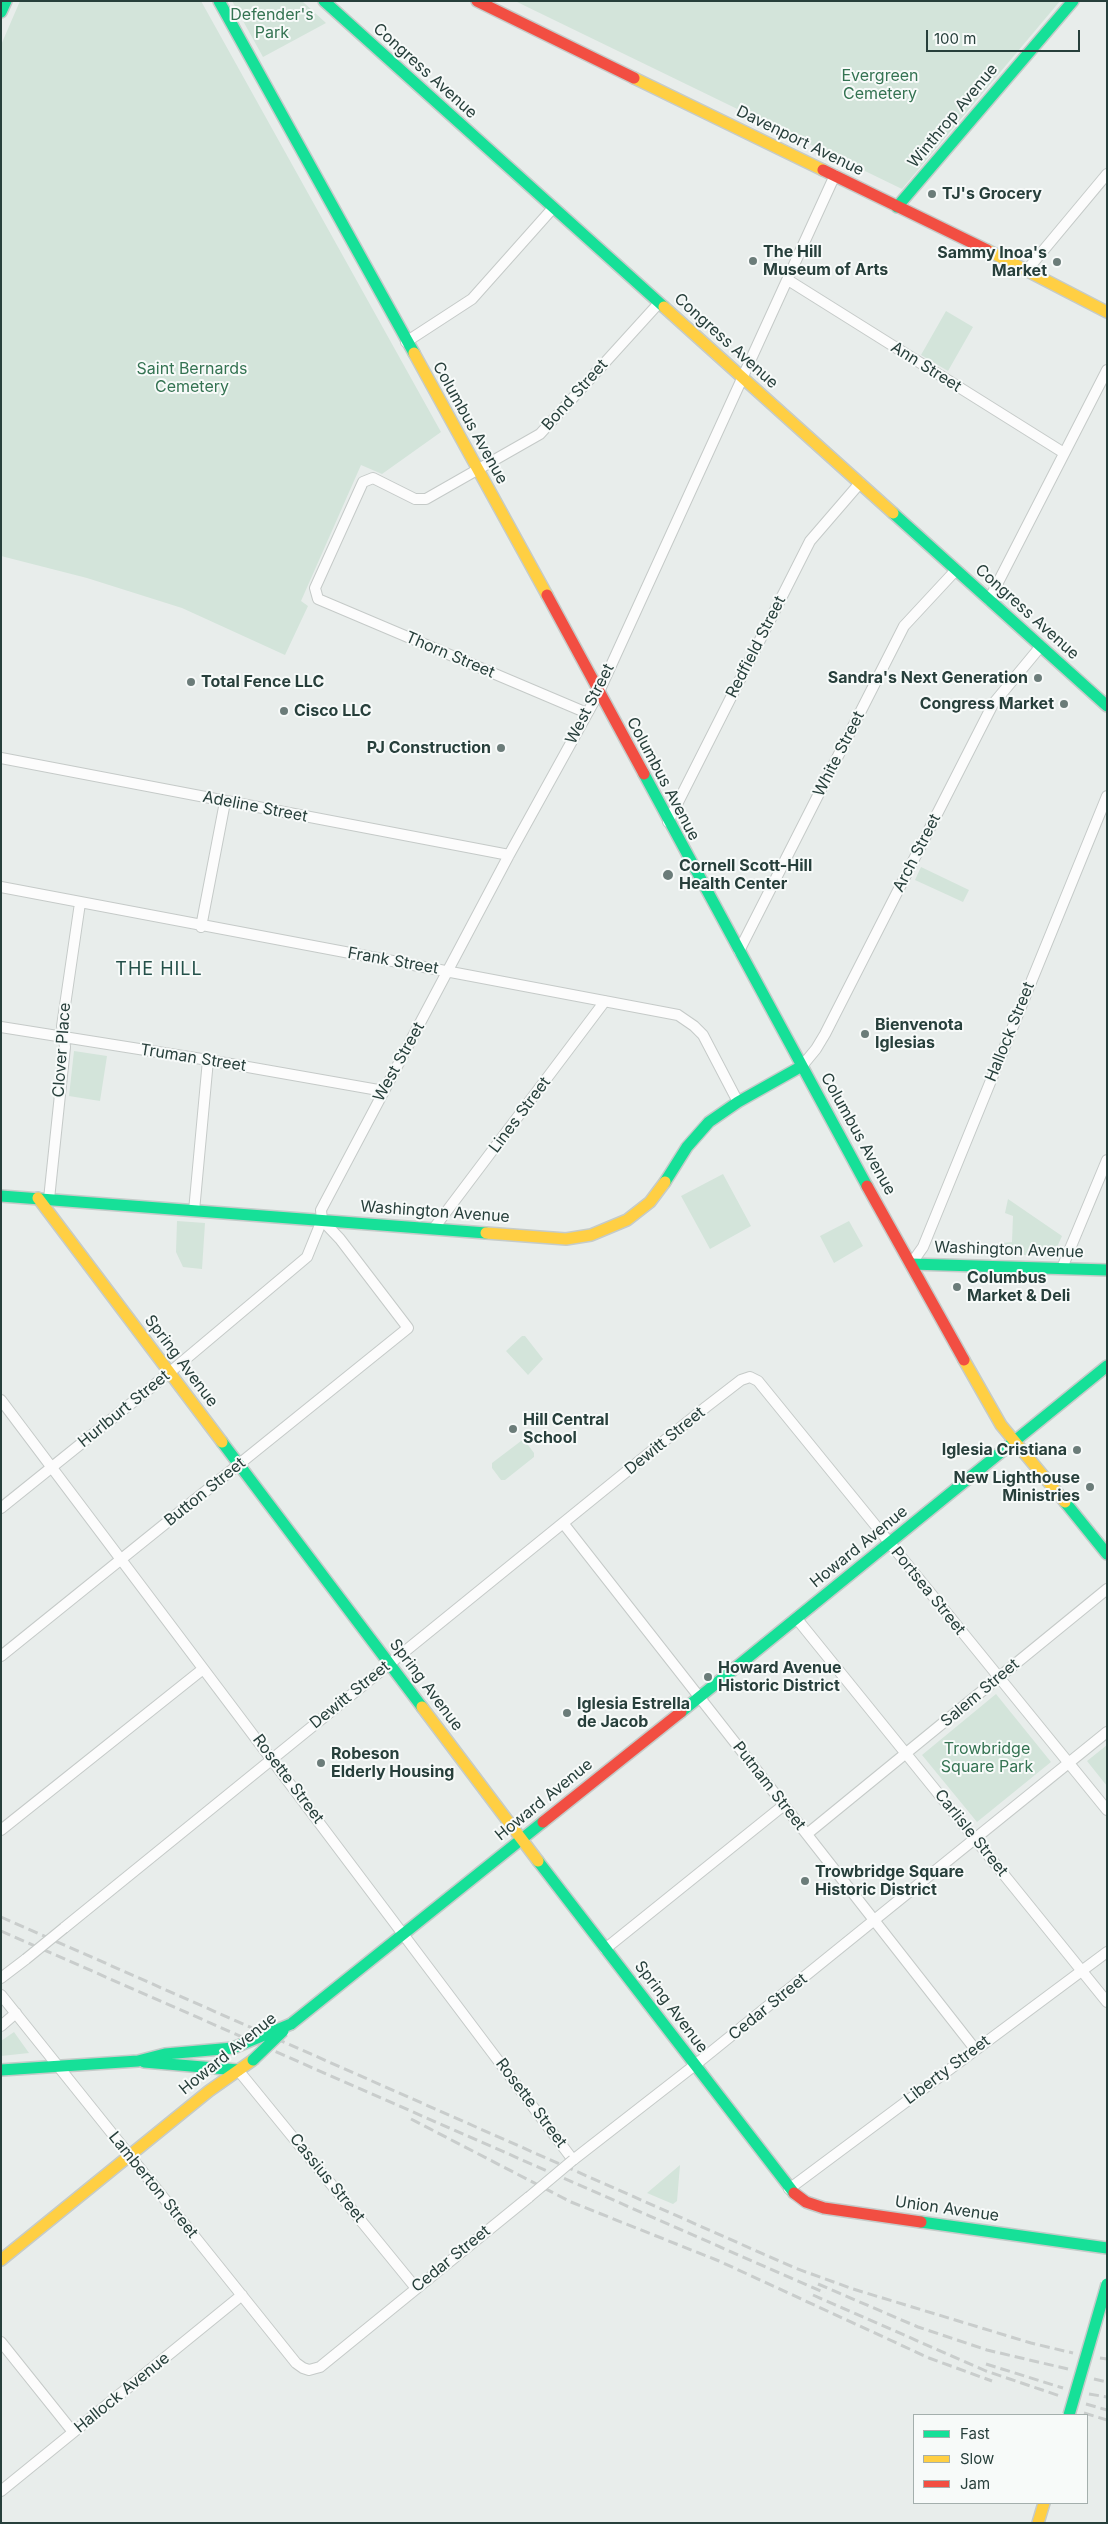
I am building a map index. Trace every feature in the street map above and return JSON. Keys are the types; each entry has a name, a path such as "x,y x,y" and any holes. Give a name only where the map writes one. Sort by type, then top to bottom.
{"main road":[{"path":"1,12 6,1"},
{"name":"Columbus Avenue","path":"219,1 478,470 598,694 1000,1425 1107,1554"},
{"name":"Congress Avenue","path":"324,1 1107,706"},
{"name":"Davenport Avenue","path":"477,1 1027,270 1107,312"},
{"name":"Winthrop Avenue","path":"897,207 1072,1"},
{"name":"Washington Avenue","path":"1,1196 566,1239 591,1235 614,1227 637,1213 650,1202 698,1134 709,1122 738,1102 802,1066"},
{"name":"Spring Avenue","path":"44,1198 169,1373 390,1663 521,1839 789,2189"},
{"name":"Washington Avenue","path":"911,1264 1107,1270"},
{"name":"Howard Avenue","path":"1,2260 253,2060 291,2024 797,1619 1107,1366"},
{"path":"138,2061 165,2054 232,2048 291,2024"},
{"path":"1,2070 138,2061 238,2070"},
{"name":"Union Avenue","path":"789,2189 806,2202 824,2208 1107,2248"},
{"path":"1069,2414 1107,2284"},
{"path":"1038,2523 1044,2504"}],"street":[{"path":"1027,270 1107,174"},
{"name":"West Street","path":"322,1220 321,1210 598,694 835,176"},
{"path":"406,342 472,299 553,208"},
{"name":"Ann Street","path":"788,280 1064,453"},
{"name":"Bond Street","path":"316,595 315,588 363,482 373,478 415,499 426,499 540,434 659,304"},
{"path":"989,600 1107,370"},
{"name":"Redfield Street","path":"668,822 810,542 860,483"},
{"name":"White Street","path":"739,951 904,626 956,570"},
{"name":"Thorn Street","path":"316,595 318,599 587,713"},
{"name":"Arch Street","path":"802,1066 825,1034 993,704 1041,646"},
{"name":"Adeline Street","path":"1,758 510,855"},
{"name":"Hallock Street","path":"911,1264 923,1247 1107,796"},
{"path":"201,927 226,802"},
{"name":"Frank Street","path":"1,888 672,1014 694,1026 707,1042 738,1102"},
{"name":"Clover Place","path":"44,1198 64,1050 62,1026 80,903"},
{"name":"Lines Street","path":"434,1228 605,1001"},
{"name":"Truman Street","path":"1,1027 208,1060 384,1091"},
{"path":"194,1210 208,1060"},
{"path":"1062,1268 1107,1160"},
{"name":"Button Street","path":"1,1656 408,1328 340,1239 322,1220"},
{"name":"Hurlburt Street","path":"1,1508 169,1373 307,1257 322,1220"},
{"name":"Dewitt Street","path":"1,1978 563,1523 747,1377"},
{"name":"Portsea Street","path":"747,1377 758,1381 1107,1810"},
{"name":"Rosette Street","path":"1,1400 573,2158"},
{"name":"Putnam Street","path":"563,1523 974,2049"},
{"name":"Salem Street","path":"807,1834 1107,1589"},
{"name":"Carlisle Street","path":"797,1619 1107,2002"},
{"path":"1,1830 203,1669"},
{"name":"Cedar Street","path":"309,2370 320,2367 415,2287 529,2197 573,2158 695,2066 1107,1732"},
{"path":"605,1949 784,1805"},
{"name":"Liberty Street","path":"789,2189 974,2049 1107,1952"},
{"name":"Lamberton Street","path":"1,1995 296,2363 309,2370"},
{"path":"1,2026 16,2013"},
{"name":"Cassius Street","path":"238,2070 415,2287"},
{"name":"Hallock Avenue","path":"1,2491 242,2294"},
{"path":"1,2342 73,2432"}],"green space":[{"name":"Saint Bernards Cemetery","path":"20,1 201,1 441,432 382,474 361,465 301,601 308,606 285,655 182,608 87,578 1,556 1,45"},
{"name":"Defender's Park","path":"232,1 302,1 326,23 263,57"},
{"name":"Evergreen Cemetery","path":"515,1 1060,1 902,189"},
{"path":"946,311 973,327 948,371 921,355"},
{"path":"921,867 969,890 963,902 915,880"},
{"path":"74,1051 107,1056 100,1101 69,1096"},
{"path":"723,1174 751,1226 710,1249 681,1196"},
{"path":"1008,1199 1062,1236 1054,1254 1048,1256 1002,1254 1002,1243 1012,1242 1013,1216 1005,1213"},
{"path":"177,1221 205,1223 202,1269 183,1267 176,1252"},
{"path":"849,1221 863,1246 834,1263 820,1236"},
{"path":"522,1336 525,1336 543,1359 528,1375 506,1351"},
{"path":"521,1441 525,1441 534,1453 534,1457 505,1480 501,1480 492,1468 492,1463"},
{"name":"Trowbridge Square Park","path":"996,1694 1051,1762 977,1822 922,1755"},
{"path":"1107,1745 1107,1786 1087,1761"},
{"path":"14,2032 29,2053 1,2056 1,2041"},
{"path":"680,2165 677,2201 673,2204 647,2193"}],"railway":[{"path":"1,1917 795,2268 853,2289 1031,2343 1073,2353"},
{"path":"1,1931 825,2293"},
{"path":"411,2119 571,2202 719,2261 929,2358 992,2381"},
{"path":"818,2284 918,2327 987,2350 1068,2369"},
{"path":"813,2295 986,2371 1060,2396"},
{"path":"1100,2358 1107,2359"},
{"path":"986,2364 1063,2388"},
{"path":"1094,2379 1107,2382"},
{"path":"1089,2394 1107,2397"},
{"path":"1086,2404 1107,2410"},
{"path":"1088,2414 1107,2420"}],"traffic: fast":[{"path":"1,12 6,1"},
{"path":"219,1 414,353"},
{"path":"324,1 664,307"},
{"path":"897,207 1073,1"},
{"path":"893,513 1107,706"},
{"path":"644,774 867,1186"},
{"path":"665,1182 687,1147 709,1122 738,1102 802,1066"},
{"path":"1,1196 486,1233"},
{"path":"911,1264 1107,1270"},
{"path":"681,1712 1107,1366"},
{"path":"222,1442 422,1707"},
{"path":"1065,1502 1107,1554"},
{"path":"291,2024 543,1822"},
{"path":"538,1861 794,2193"},
{"path":"233,2048 291,2024"},
{"path":"253,2060 283,2031"},
{"path":"1,2070 138,2061 165,2054 233,2048"},
{"path":"144,2062 238,2070"},
{"path":"921,2222 1107,2248"},
{"path":"1069,2414 1107,2284"}],"traffic: slow":[{"path":"634,78 823,170"},
{"path":"987,250 1107,312"},
{"path":"664,307 893,513"},
{"path":"414,353 547,595"},
{"path":"486,1233 566,1239 591,1235 627,1220 650,1202 665,1182"},
{"path":"38,1198 222,1442"},
{"path":"964,1360 1001,1425 1065,1502"},
{"path":"422,1707 538,1861"},
{"path":"1,2260 209,2091 253,2060"},
{"path":"1038,2523 1044,2504"}],"traffic: jam":[{"path":"477,1 634,78"},
{"path":"823,170 987,250"},
{"path":"547,595 644,774"},
{"path":"867,1186 964,1360"},
{"path":"543,1822 681,1712"},
{"path":"794,2193 806,2202 824,2208 921,2222"}],"place":[{"name":"TJ's Grocery","path":"932,194"},
{"name":"The Hill Museum of Arts","path":"753,261"},
{"name":"Sammy Inoa's Market","path":"1057,262"},
{"name":"Sandra's Next Generation","path":"1038,678"},
{"name":"Total Fence LLC","path":"191,682"},
{"name":"Congress Market","path":"1064,704"},
{"name":"Cisco LLC","path":"284,711"},
{"name":"PJ Construction","path":"501,748"},
{"name":"Cornell Scott-Hill Health Center","path":"668,875"},
{"name":"Bienvenota Iglesias","path":"865,1034"},
{"name":"Columbus Market & Deli","path":"957,1287"},
{"name":"Hill Central School","path":"513,1429"},
{"name":"Iglesia Cristiana","path":"1077,1450"},
{"name":"New Lighthouse Ministries","path":"1090,1487"},
{"name":"Howard Avenue Historic District","path":"708,1677"},
{"name":"Iglesia Estrella de Jacob","path":"567,1713"},
{"name":"Robeson Elderly Housing","path":"321,1763"},
{"name":"Trowbridge Square Historic District","path":"805,1881"}],"district":[{"name":"THE HILL","path":"159,970"}]}
